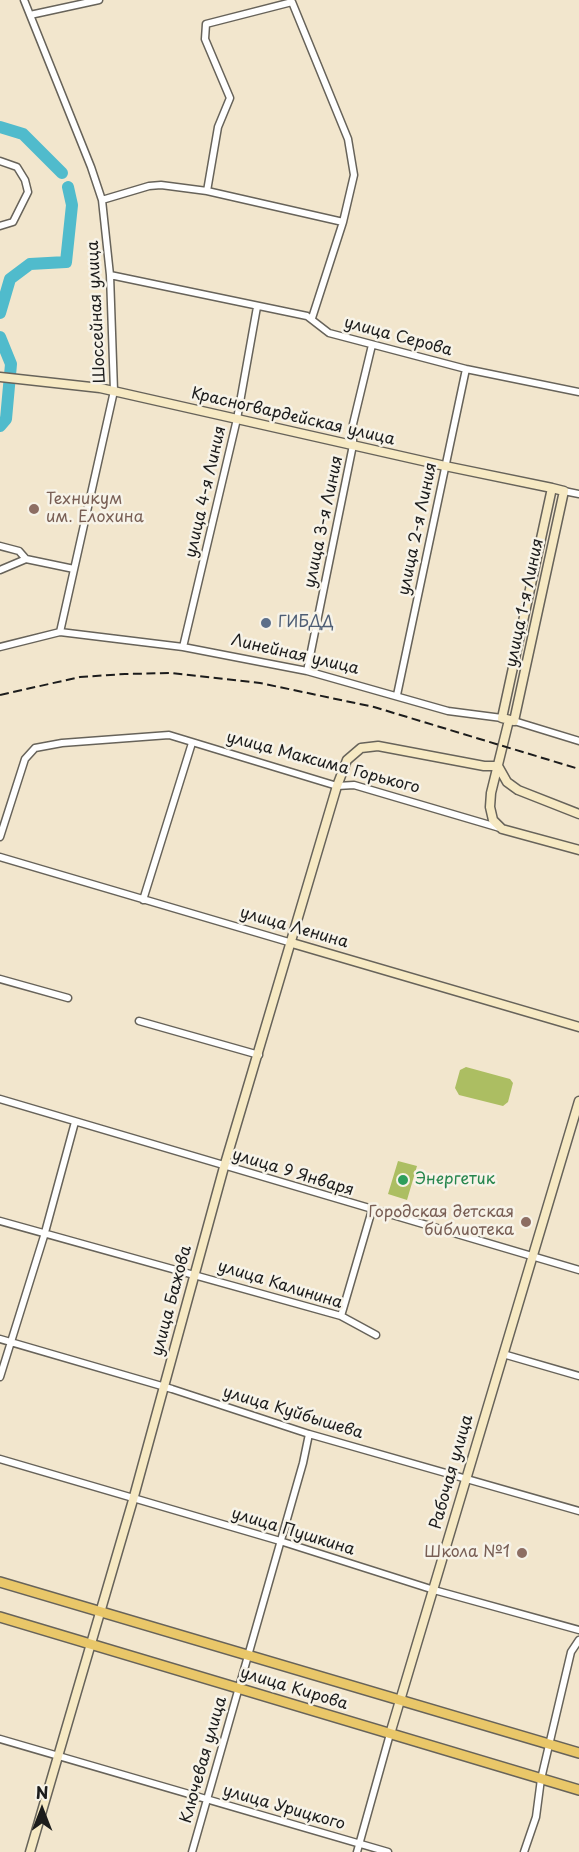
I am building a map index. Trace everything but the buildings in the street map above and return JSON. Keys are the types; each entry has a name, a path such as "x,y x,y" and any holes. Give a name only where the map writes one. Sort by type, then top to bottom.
{"main road":[{"name":"Красногвардейская улица","path":"1,377 114,391 353,446 564,491"},
{"name":"улица 1-я Линия","path":"502,829 493,820 490,807 552,488"},
{"name":"улица 1-я Линия","path":"508,719 564,491"},
{"name":"улица Максима Горького","path":"347,760 361,748 378,746 484,766 498,766"},
{"name":"улица Бажова","path":"30,1852 133,1500 224,1167 337,786 347,760"},
{"path":"498,766 507,782 518,790 579,814"},
{"name":"улица Максима Горького","path":"502,829 579,850"},
{"name":"улица Ленина","path":"292,943 579,1027"},
{"name":"Рабочая улица","path":"390,1734 579,1101"},
{"name":"улица Кирова","path":"0,1582 579,1753"},
{"name":"улица Кирова","path":"0,1617 579,1790"}],"street":[{"name":"Шоссейная улица","path":"24,0 92,167 102,200 110,275 114,391 60,632"},
{"path":"30,15 99,0"},
{"path":"207,191 218,127 230,98 205,39 206,24 292,2 348,139 354,175 343,222 312,318"},
{"path":"0,161 17,167 25,180 28,192 14,222 0,226"},
{"path":"102,200 149,186 207,191 343,222"},
{"name":"улица Серова","path":"110,275 257,307 284,310 312,318 317,326 329,333 372,345 466,369 579,392"},
{"name":"улица 4-я Линия","path":"183,646 237,419 257,307"},
{"name":"улица 3-я Линия","path":"307,671 353,446 353,424 372,345"},
{"name":"улица 2-я Линия","path":"397,695 466,369"},
{"name":"Красногвардейская улица","path":"564,491 579,494"},
{"path":"0,546 19,551 26,559"},
{"path":"0,570 26,559 74,569"},
{"name":"Линейная улица","path":"0,647 60,632 183,646 307,671 448,711 508,719 579,741"},
{"name":"улица Максима Горького","path":"0,837 25,759 35,748 62,743 169,735 337,786 354,785 502,829"},
{"path":"142,900 192,742"},
{"name":"улица Ленина","path":"0,858 292,943"},
{"path":"0,979 68,998"},
{"path":"139,1021 259,1055"},
{"name":"улица 9 Января","path":"0,1099 579,1270"},
{"path":"0,1377 44,1236 75,1122"},
{"path":"341,1316 372,1210"},
{"name":"улица Калинина","path":"0,1221 44,1236 194,1274 341,1316 376,1335"},
{"name":"улица Куйбышева","path":"0,1339 165,1387 309,1434 579,1511"},
{"path":"503,1354 579,1376"},
{"name":"Ключевая улица","path":"192,1852 240,1689 309,1434"},
{"name":"улица Пушкина","path":"0,1459 133,1500 280,1541 434,1590 579,1630"},
{"path":"524,1852 536,1817 541,1779 571,1653 579,1640"},
{"name":"Рабочая улица","path":"357,1852 390,1734"},
{"name":"улица Урицкого","path":"0,1739 388,1852"}],"green space":[{"path":"466,1067 510,1079 513,1083 508,1102 503,1106 459,1095 455,1088 460,1070"},
{"name":"Энергетик","path":"398,1161 417,1166 407,1200 388,1194"}],"waterway":[{"path":"0,127 23,134 62,173"},
{"path":"0,313 10,279 30,264 66,262 72,205 68,187"},
{"path":"0,337 11,364 6,419 0,426"}],"railway":[{"path":"0,695 80,677 125,674 172,673 260,683 374,707 579,769"}],"place":[{"name":"Техникум им. Елохина","path":"34,509"},
{"name":"ГИБДД","path":"266,623"},
{"name":"Энергетик","path":"403,1180"},
{"name":"Городская детская библиотека","path":"526,1222"},
{"name":"Школа №1","path":"522,1553"}]}
